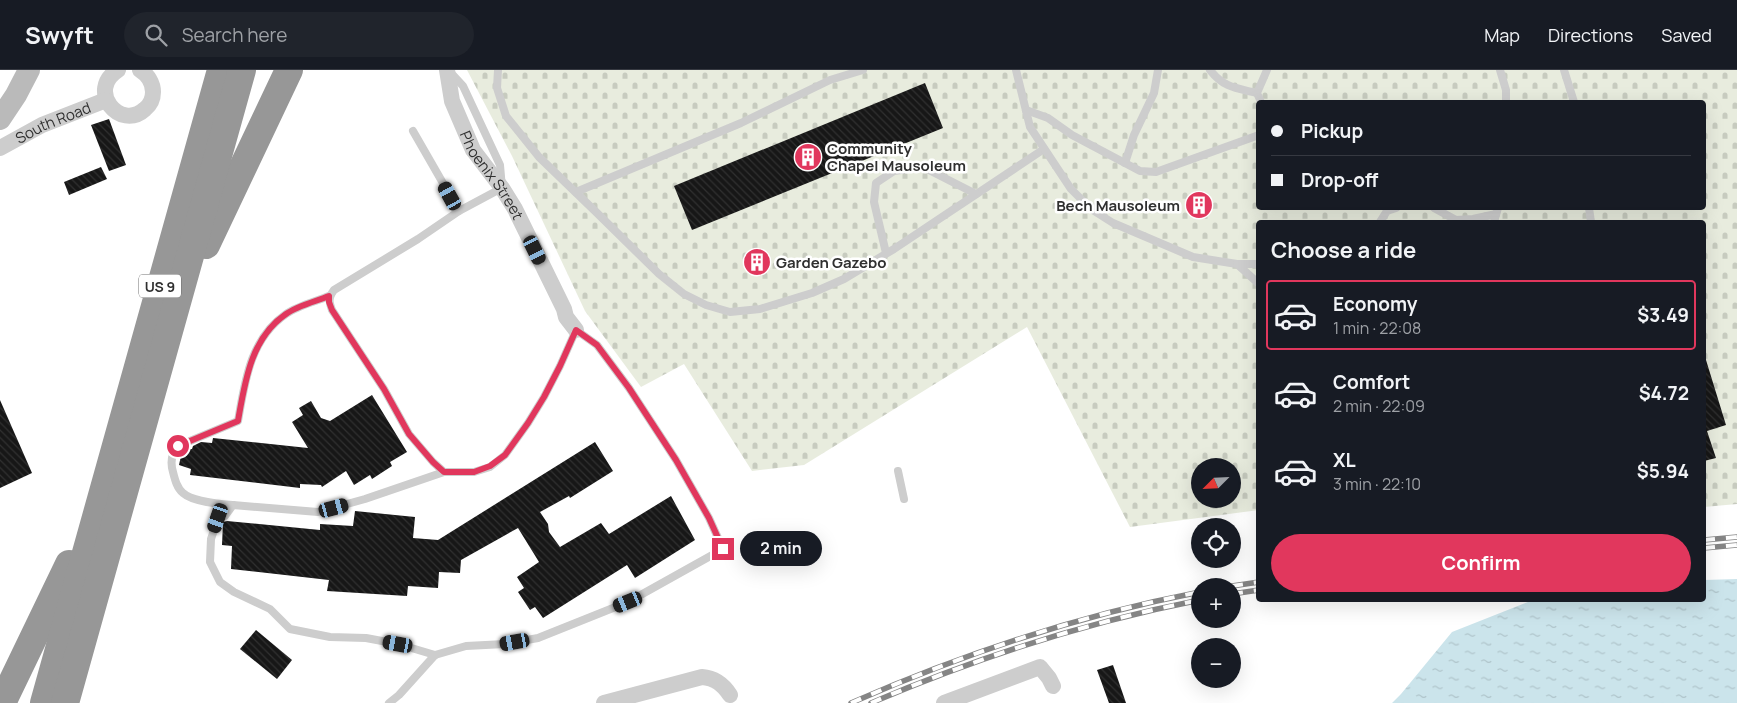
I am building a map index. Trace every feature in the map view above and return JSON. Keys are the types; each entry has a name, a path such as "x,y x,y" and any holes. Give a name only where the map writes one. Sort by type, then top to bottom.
{"highway":[{"name":"US 9","path":"44,703 221,70"},
{"name":"US 9","path":"65,703 242,70"},
{"path":"174,311 289,70"},
{"path":"2,703 100,502"}],"street":[{"path":"3,114 16,95 28,70"},
{"path":"3,114 38,70"},
{"name":"South Road","path":"118,70 112,74 107,82 105,90 106,100 112,109 122,114 134,115 144,110 151,100 153,89 149,78 140,70"},
{"name":"Phoenix Street","path":"448,70 452,101 473,150 502,188 515,209 564,309 566,317 576,330"},
{"name":"South Road","path":"0,148 42,125 106,100"},
{"path":"944,703 1040,667 1053,686"},
{"path":"604,703 702,677 708,677 719,682 730,695"}],"lane":[{"path":"498,70 497,88 506,116 539,157 659,274 684,294 730,312 760,309 812,293 844,279 1044,149"},
{"path":"576,192 741,123 830,80 864,70"},
{"path":"1016,70 1030,127 1071,189 1091,210 1112,223 1193,257 1237,264 1256,264"},
{"path":"1125,163 1134,135 1154,94 1158,70"},
{"path":"1210,70 1218,80 1232,87 1257,93"},
{"path":"1259,100 1257,93 1267,70"},
{"path":"1500,70 1506,90 1506,100"},
{"path":"1564,70 1573,100"},
{"path":"1026,110 1048,118 1072,135 1140,171 1156,172 1256,135"},
{"path":"413,131 459,212"},
{"path":"886,253 874,202 876,183 894,171 922,167 976,194"},
{"path":"389,703 399,695 435,655 466,646 505,644 538,638 628,602 723,549 709,518 676,460 629,388 597,345 576,330 544,397 528,423 505,455 490,466 474,472 444,472 365,500 318,512 233,505 188,497 182,492 175,480 171,459 174,451 178,446 238,421 250,364 262,336 287,313 329,296 342,284 418,239 459,212 502,188"},
{"path":"1438,210 1456,220 1496,215"},
{"path":"1237,264 1256,281"},
{"path":"329,296 332,310 384,389 409,434 444,472"},
{"path":"898,471 904,499"},
{"path":"233,505 225,516 218,518 211,539 210,562 220,582 234,592 270,609 290,629 330,637 374,640 398,644 435,655"}],"green space":[{"path":"467,70 1737,70 1737,504 1706,507 1706,220 1256,220 1256,510 1130,527 1027,327 804,465 752,471 684,364 641,387 585,311 512,156"}],"water":[{"path":"1737,579 1737,703 1392,703 1452,632 1528,602 1706,602 1706,580"}],"building":[{"name":"Community Chapel Mausoleum","path":"925,83 943,128 692,230 674,186"},
{"path":"109,119 126,165 109,171 91,125"},
{"path":"101,167 107,179 69,195 64,182"},
{"name":"Garden Gazebo","path":"754,254 760,254 765,259 763,268 754,270 749,265 749,259"},
{"path":"1706,360 1726,425 1707,431 1716,458 1706,460"},
{"path":"372,395 407,452 390,462 392,466 372,479 370,475 354,485 346,471 322,487 321,485 300,484 300,488 190,475 191,469 179,465 182,451 192,449 193,446 201,442 212,443 213,438 308,448 292,422 303,415 299,408 311,401 321,418 330,421"},
{"path":"0,400 32,473 0,488"},
{"path":"595,442 613,471 570,498 569,496 540,512 548,524 549,532 560,547 601,523 609,534 671,496 695,540 635,578 627,565 543,618 535,607 530,610 518,592 524,588 517,577 539,562 518,528 461,560 460,573 439,572 438,588 408,586 407,596 327,591 329,580 231,569 232,546 222,545 223,522 320,530 320,524 353,526 355,511 415,517 413,538 438,540"},
{"path":"256,630 292,660 277,679 240,649"},
{"path":"1113,665 1126,703 1109,703 1097,670"}],"railway":[{"path":"1706,540 1737,537"},
{"path":"1706,548 1737,545"},
{"path":"1241,585 1256,582"},
{"path":"1241,593 1256,590"},
{"path":"851,703 936,668 1022,638 1111,612 1191,594"},
{"path":"871,703 991,656 1032,643 1116,619 1191,602"}],"place":[{"name":"Community Chapel Mausoleum","path":"808,157"},
{"name":"Bech Mausoleum","path":"1199,205"},
{"name":"Garden Gazebo","path":"757,262"}],"route":[{"path":"178,446 238,421 250,364 262,336 287,313 329,296 332,310 384,389 409,434 444,472 474,472 490,466 505,455 528,423 544,397 576,330 597,345 629,388 676,460 709,518 723,549"}]}
